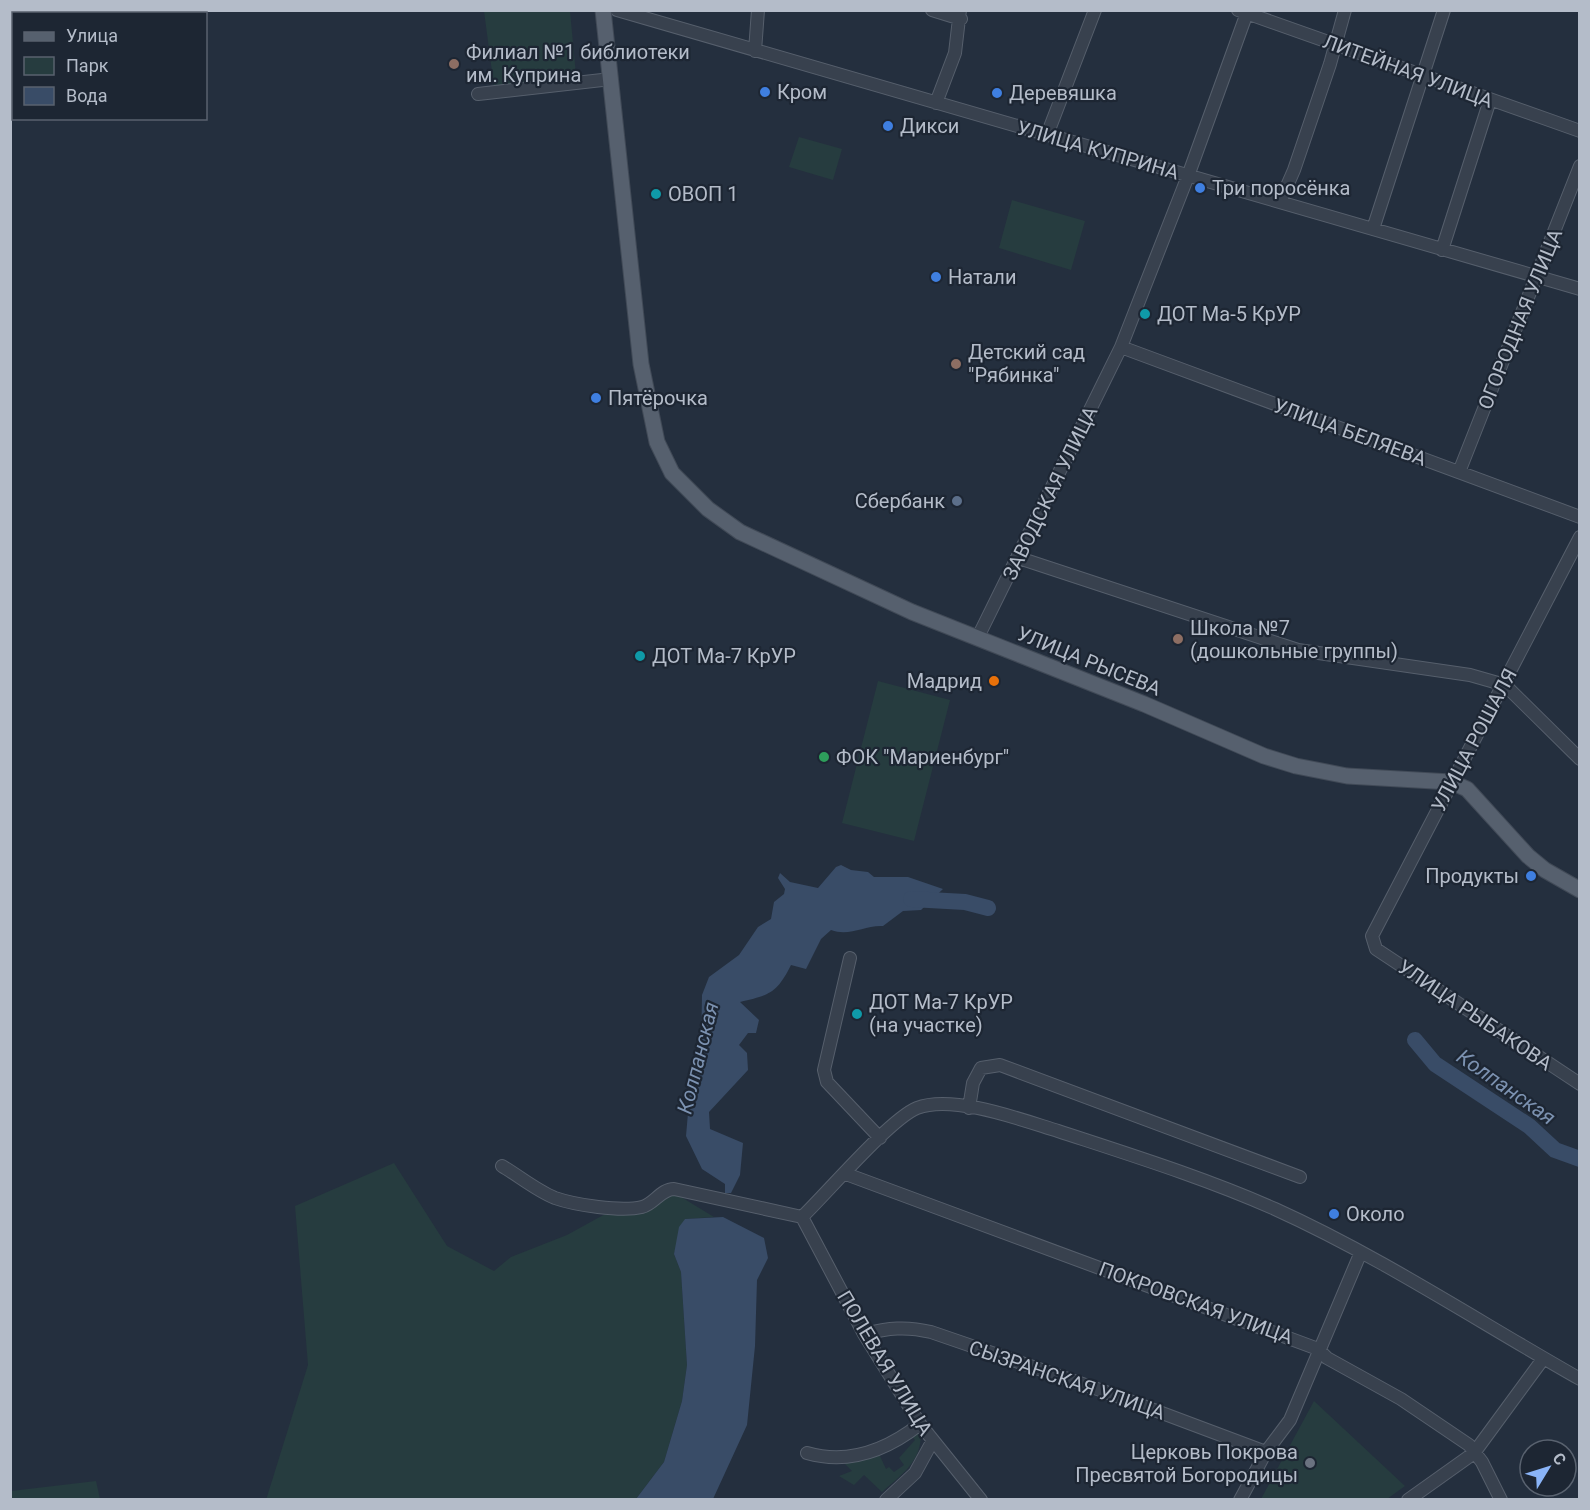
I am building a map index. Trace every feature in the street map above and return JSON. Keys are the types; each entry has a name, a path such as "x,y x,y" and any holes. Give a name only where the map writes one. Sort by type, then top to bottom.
{"main road":[{"name":"УЛИЦА РЫСЕВА","path":"603,10 644,384 651,419 664,458 680,481 708,509 740,532 786,555 977,639 1296,766 1347,776 1451,782"},
{"path":"1451,782 1467,789 1528,856 1545,870 1580,890"}],"street":[{"name":"УЛИЦА КУПРИНА","path":"617,10 1580,289"},
{"path":"755,51 758,10"},
{"path":"932,10 961,15 955,53 936,103"},
{"path":"1047,135 1095,10"},
{"path":"1280,202 1294,170 1330,64 1345,10"},
{"path":"1373,229 1444,10"},
{"name":"ЛИТЕЙНАЯ УЛИЦА","path":"1244,12 1580,131"},
{"name":"ЗАВОДСКАЯ УЛИЦА","path":"977,639 1019,558 1121,347 1188,176 1244,12"},
{"path":"478,94 611,80"},
{"path":"1442,250 1490,100"},
{"name":"ОГОРОДНАЯ УЛИЦА","path":"1459,472 1580,166"},
{"name":"УЛИЦА БЕЛЯЕВА","path":"1121,347 1580,518"},
{"name":"УЛИЦА РОШАЛЯ","path":"1373,944 1372,936 1580,537"},
{"path":"1019,558 1298,650 1470,675 1504,685 1580,759"},
{"name":"УЛИЦА РЫБАКОВА","path":"1373,944 1376,949 1580,1084"},
{"path":"850,958 824,1070 827,1082 880,1138"},
{"path":"969,1108 973,1083 981,1068 1000,1065 1300,1177"},
{"path":"502,1166 554,1198 621,1209 645,1207 668,1189 674,1189 802,1217 880,1138 916,1109 937,1103 969,1108 1030,1122 1147,1160 1275,1209 1361,1252 1580,1379"},
{"name":"ПОКРОВСКАЯ УЛИЦА","path":"846,1174 1318,1349 1327,1358 1401,1399 1469,1445 1482,1462 1501,1500"},
{"name":"ПОЛЕВАЯ УЛИЦА","path":"802,1217 864,1334 920,1424 932,1442 981,1500"},
{"path":"1240,1500 1266,1452 1290,1420 1318,1349 1361,1252"},
{"name":"СЫЗРАНСКАЯ УЛИЦА","path":"864,1334 893,1328 910,1328 930,1332 1106,1392 1266,1452"},
{"path":"1408,1500 1474,1453 1543,1359"},
{"path":"807,1453 821,1457 853,1457 881,1449 920,1424"},
{"path":"886,1500 915,1473 932,1442"}],"green space":[{"path":"484,11 570,11 576,75 494,87"},
{"path":"799,137 842,149 833,180 789,167"},
{"path":"1012,200 1085,221 1071,270 999,248"},
{"path":"878,681 950,700 914,841 842,823"},
{"path":"394,1163 447,1246 494,1271 511,1257 567,1235 607,1213 645,1207 668,1189 714,1217 685,1219 674,1254 681,1272 687,1365 682,1401 664,1462 636,1499 266,1500 308,1365 295,1206"},
{"path":"1314,1401 1405,1486 1387,1499 1261,1499"},
{"path":"917,1433 921,1434 920,1444 914,1460 903,1474 882,1492 864,1475 854,1485 839,1476 852,1471 843,1462 879,1454 886,1469 889,1467 894,1472 904,1465 899,1458 915,1440 912,1436"},
{"path":"96,1481 100,1499 11,1499 11,1491"}],"water":[{"path":"841,865 851,870 868,872 874,877 908,877 943,889 921,910 903,911 883,926 851,932 831,930 821,939 806,969 791,965 781,982 772,991 766,995 740,1002 759,1020 756,1033 748,1033 739,1045 747,1053 748,1070 709,1112 710,1129 743,1143 740,1175 731,1193 725,1193 725,1184 702,1169 686,1136 690,1090 701,1055 702,995 709,977 739,955 758,927 771,919 774,902 784,894 785,889 778,878 780,873 790,882 818,888 836,867"},
{"path":"723,1217 764,1238 768,1258 757,1280 755,1346 747,1425 713,1499 636,1499 664,1462 682,1401 687,1365 681,1272 674,1254 679,1227 685,1219"}],"waterway":[{"name":"Колпанская","path":"911,899 965,902 988,908"},
{"name":"Колпанская","path":"1415,1040 1435,1064 1529,1126 1555,1150 1580,1159"}],"place":[{"name":"Филиал №1 библиотеки им. Куприна","path":"454,64"},
{"name":"Кром","path":"765,92"},
{"name":"Деревяшка","path":"997,93"},
{"name":"Дикси","path":"888,126"},
{"name":"Три поросёнка","path":"1200,188"},
{"name":"ОВОП 1","path":"656,194"},
{"name":"Натали","path":"936,277"},
{"name":"ДОТ Ма-5 КрУР","path":"1145,314"},
{"name":"Детский сад \"Рябинка\"","path":"956,364"},
{"name":"Пятёрочка","path":"596,398"},
{"name":"Сбербанк","path":"957,501"},
{"name":"Школа №7 (дошкольные группы)","path":"1178,639"},
{"name":"ДОТ Ма-7 КрУР","path":"640,656"},
{"name":"Мадрид","path":"994,681"},
{"name":"ФОК \"Мариенбург\"","path":"824,757"},
{"name":"Продукты","path":"1531,876"},
{"name":"ДОТ Ма-7 КрУР (на участке)","path":"857,1014"},
{"name":"Около","path":"1334,1214"},
{"name":"Церковь Покрова Пресвятой Богородицы","path":"1310,1463"}]}
